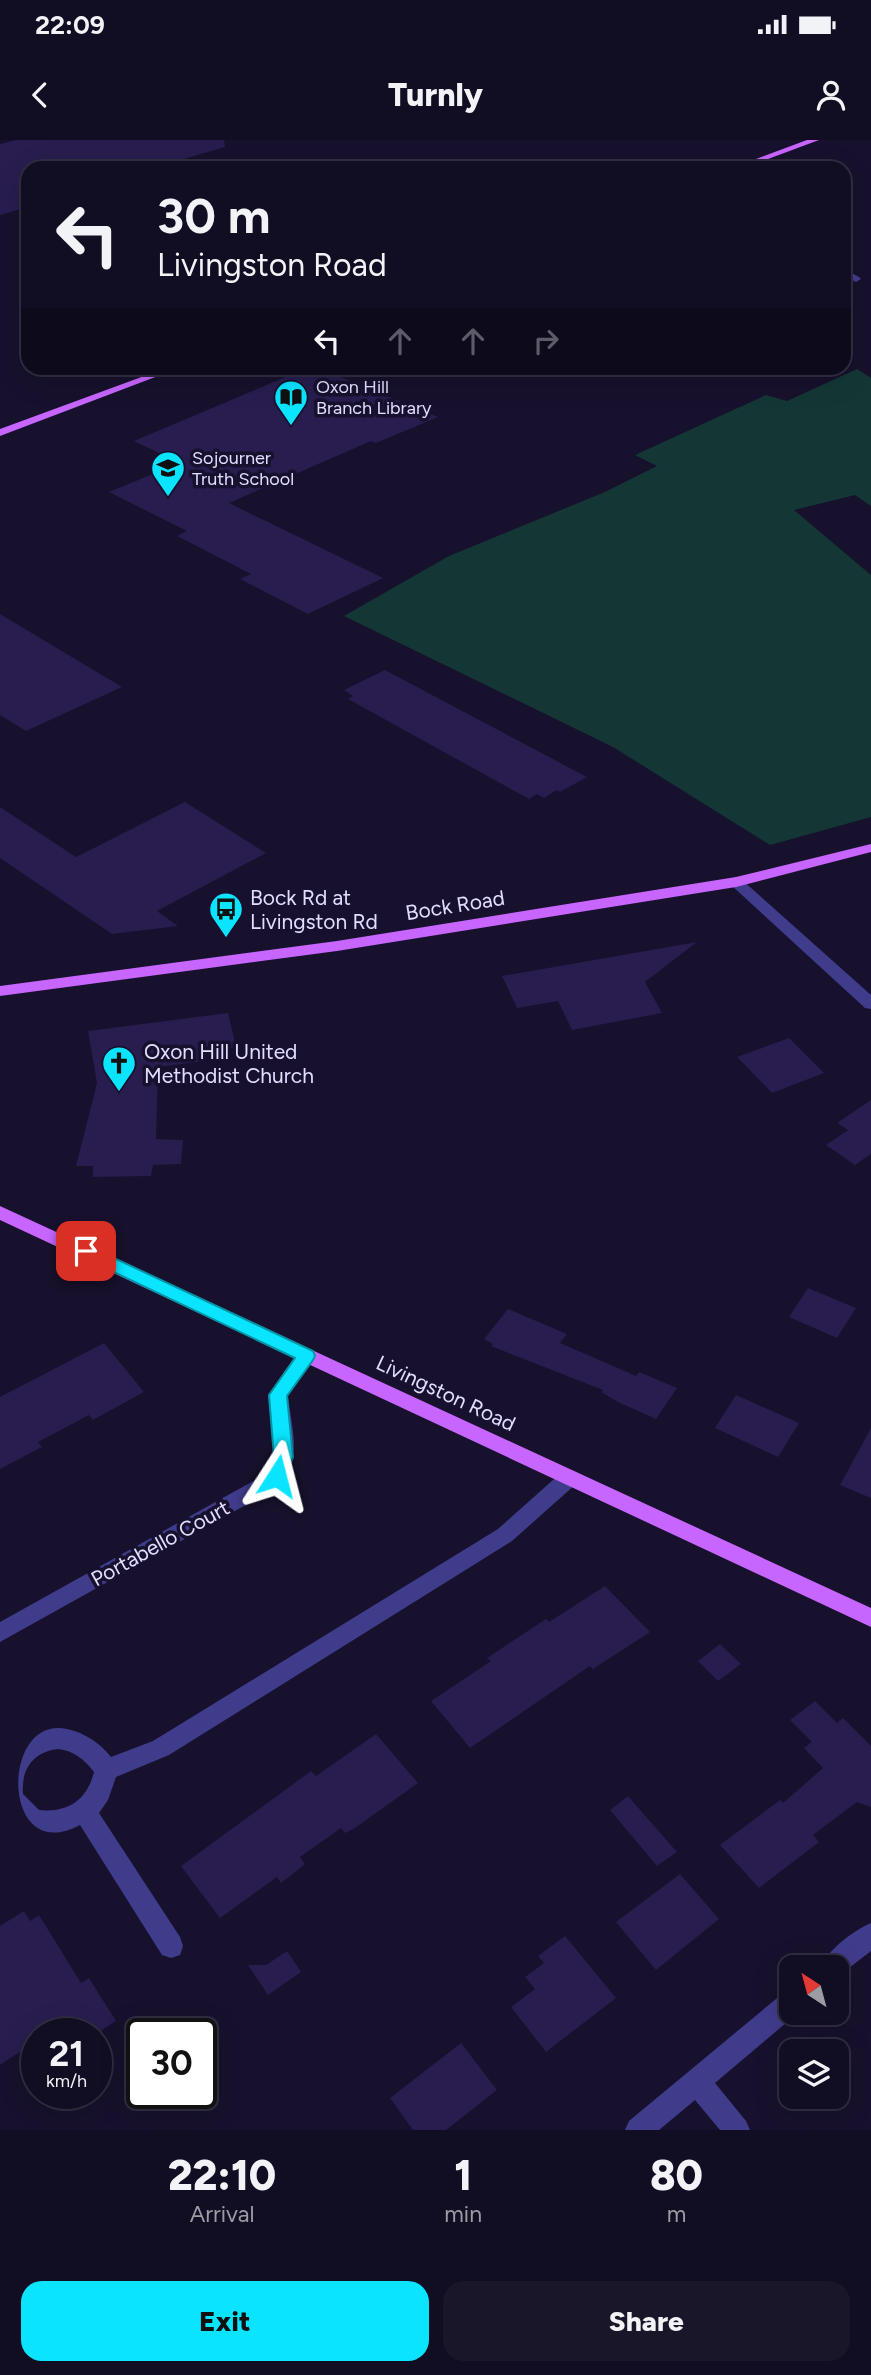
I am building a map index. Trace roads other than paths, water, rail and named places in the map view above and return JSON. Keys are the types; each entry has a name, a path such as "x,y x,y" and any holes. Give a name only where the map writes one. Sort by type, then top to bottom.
{"main road":[{"path":"756,161 815,140"},
{"path":"0,433 155,375"},
{"name":"Bock Road","path":"0,991 337,946 736,882 871,848"},
{"name":"Livingston Road","path":"0,1212 871,1618"}],"street":[{"path":"851,276 856,279"},
{"path":"736,882 871,1004"},
{"name":"Portabello Court","path":"0,1633 271,1481 282,1467 284,1457 278,1395 306,1356"},
{"path":"106,1770 161,1748 505,1535 569,1478"},
{"path":"66,1738 83,1743 97,1754 106,1770 100,1792 84,1811 66,1820 46,1823 28,1817 11,1798 12,1772 29,1749 46,1740 66,1738"},
{"path":"84,1811 171,1947"},
{"path":"847,1955 871,1935"},
{"path":"638,2130 779,2013"},
{"path":"697,2082 737,2130"}],"place":[{"name":"Oxon Hill Branch Library","path":"291,427"},
{"name":"Sojourner Truth School","path":"168,498"},
{"name":"Bock Rd at Livingston Rd","path":"226,939"},
{"name":"Oxon Hill United Methodist Church","path":"119,1093"}]}
